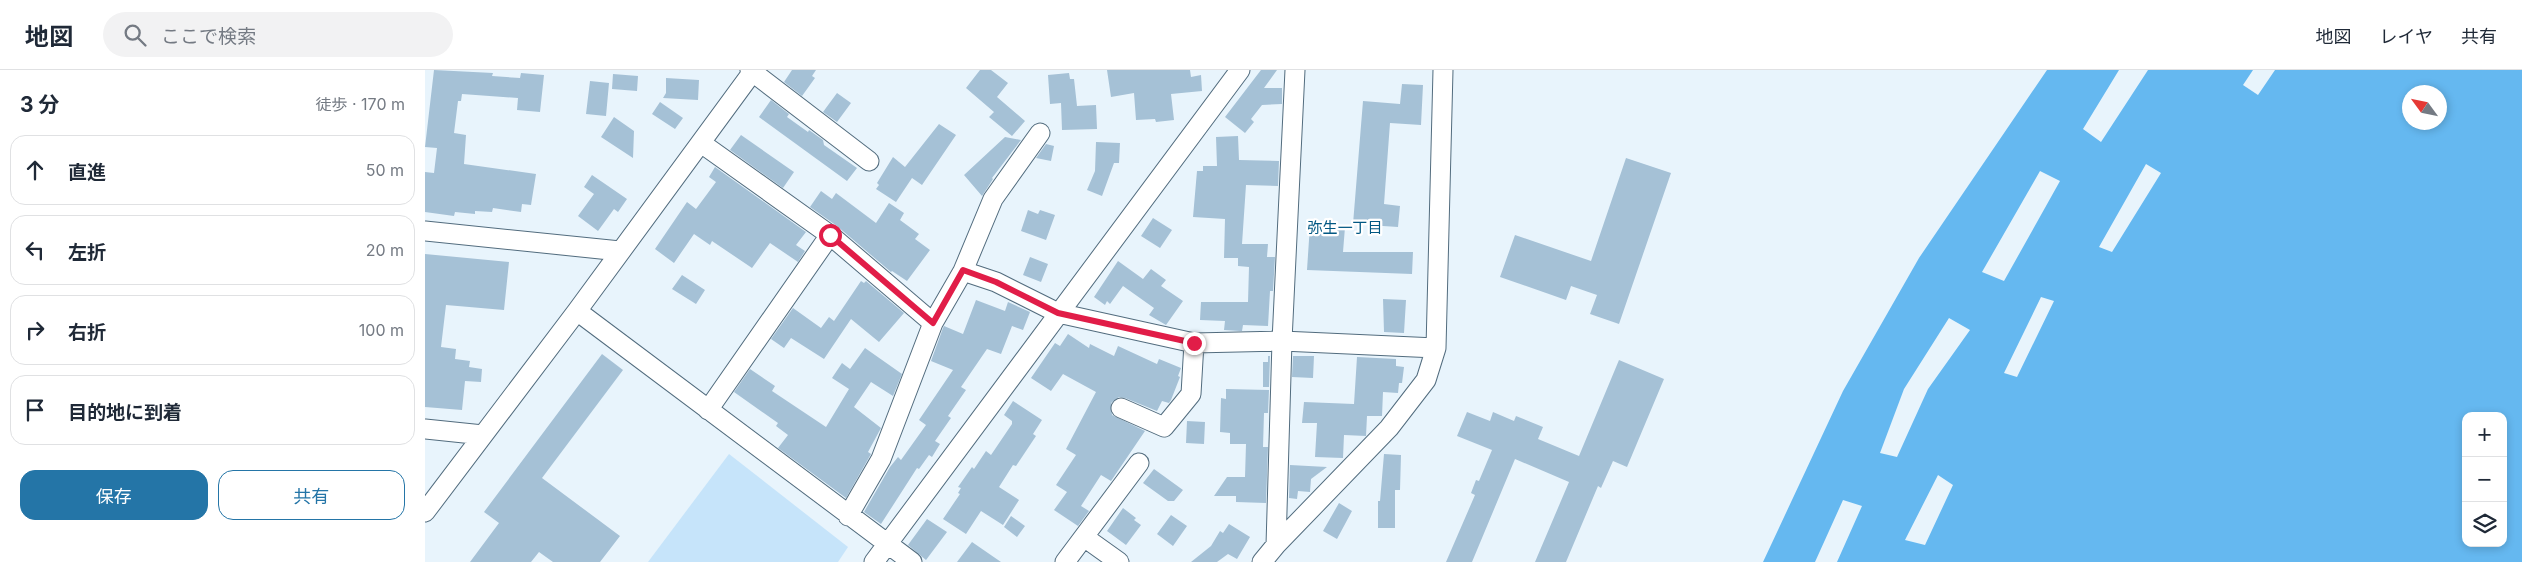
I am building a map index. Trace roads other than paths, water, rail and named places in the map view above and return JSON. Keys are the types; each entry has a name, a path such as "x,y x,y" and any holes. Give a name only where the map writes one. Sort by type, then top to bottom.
{"street":[{"path":"425,512 577,311 752,70 869,161"},
{"path":"874,562 1240,70"},
{"path":"1276,545 1282,342 1295,70"},
{"path":"1262,562 1276,545 1389,428 1426,380 1435,348 1443,70"},
{"path":"848,516 881,460 933,323 963,270 993,199 1040,133"},
{"path":"701,142 830,235 933,323"},
{"path":"425,231 620,251"},
{"path":"708,410 830,235"},
{"path":"963,270 1011,288 1058,313 1194,343 1282,342 1435,348"},
{"path":"577,311 848,516 913,562"},
{"path":"1121,408 1164,427 1191,394 1194,343"},
{"path":"425,429 483,435"},
{"path":"1065,562 1139,463"},
{"path":"1084,537 1119,562"}],"water":[{"path":"2047,70 2522,70 2522,562 1763,562 1843,391 1919,258"}],"district":[{"name":"弥生一丁目","path":"1345,227"}]}
